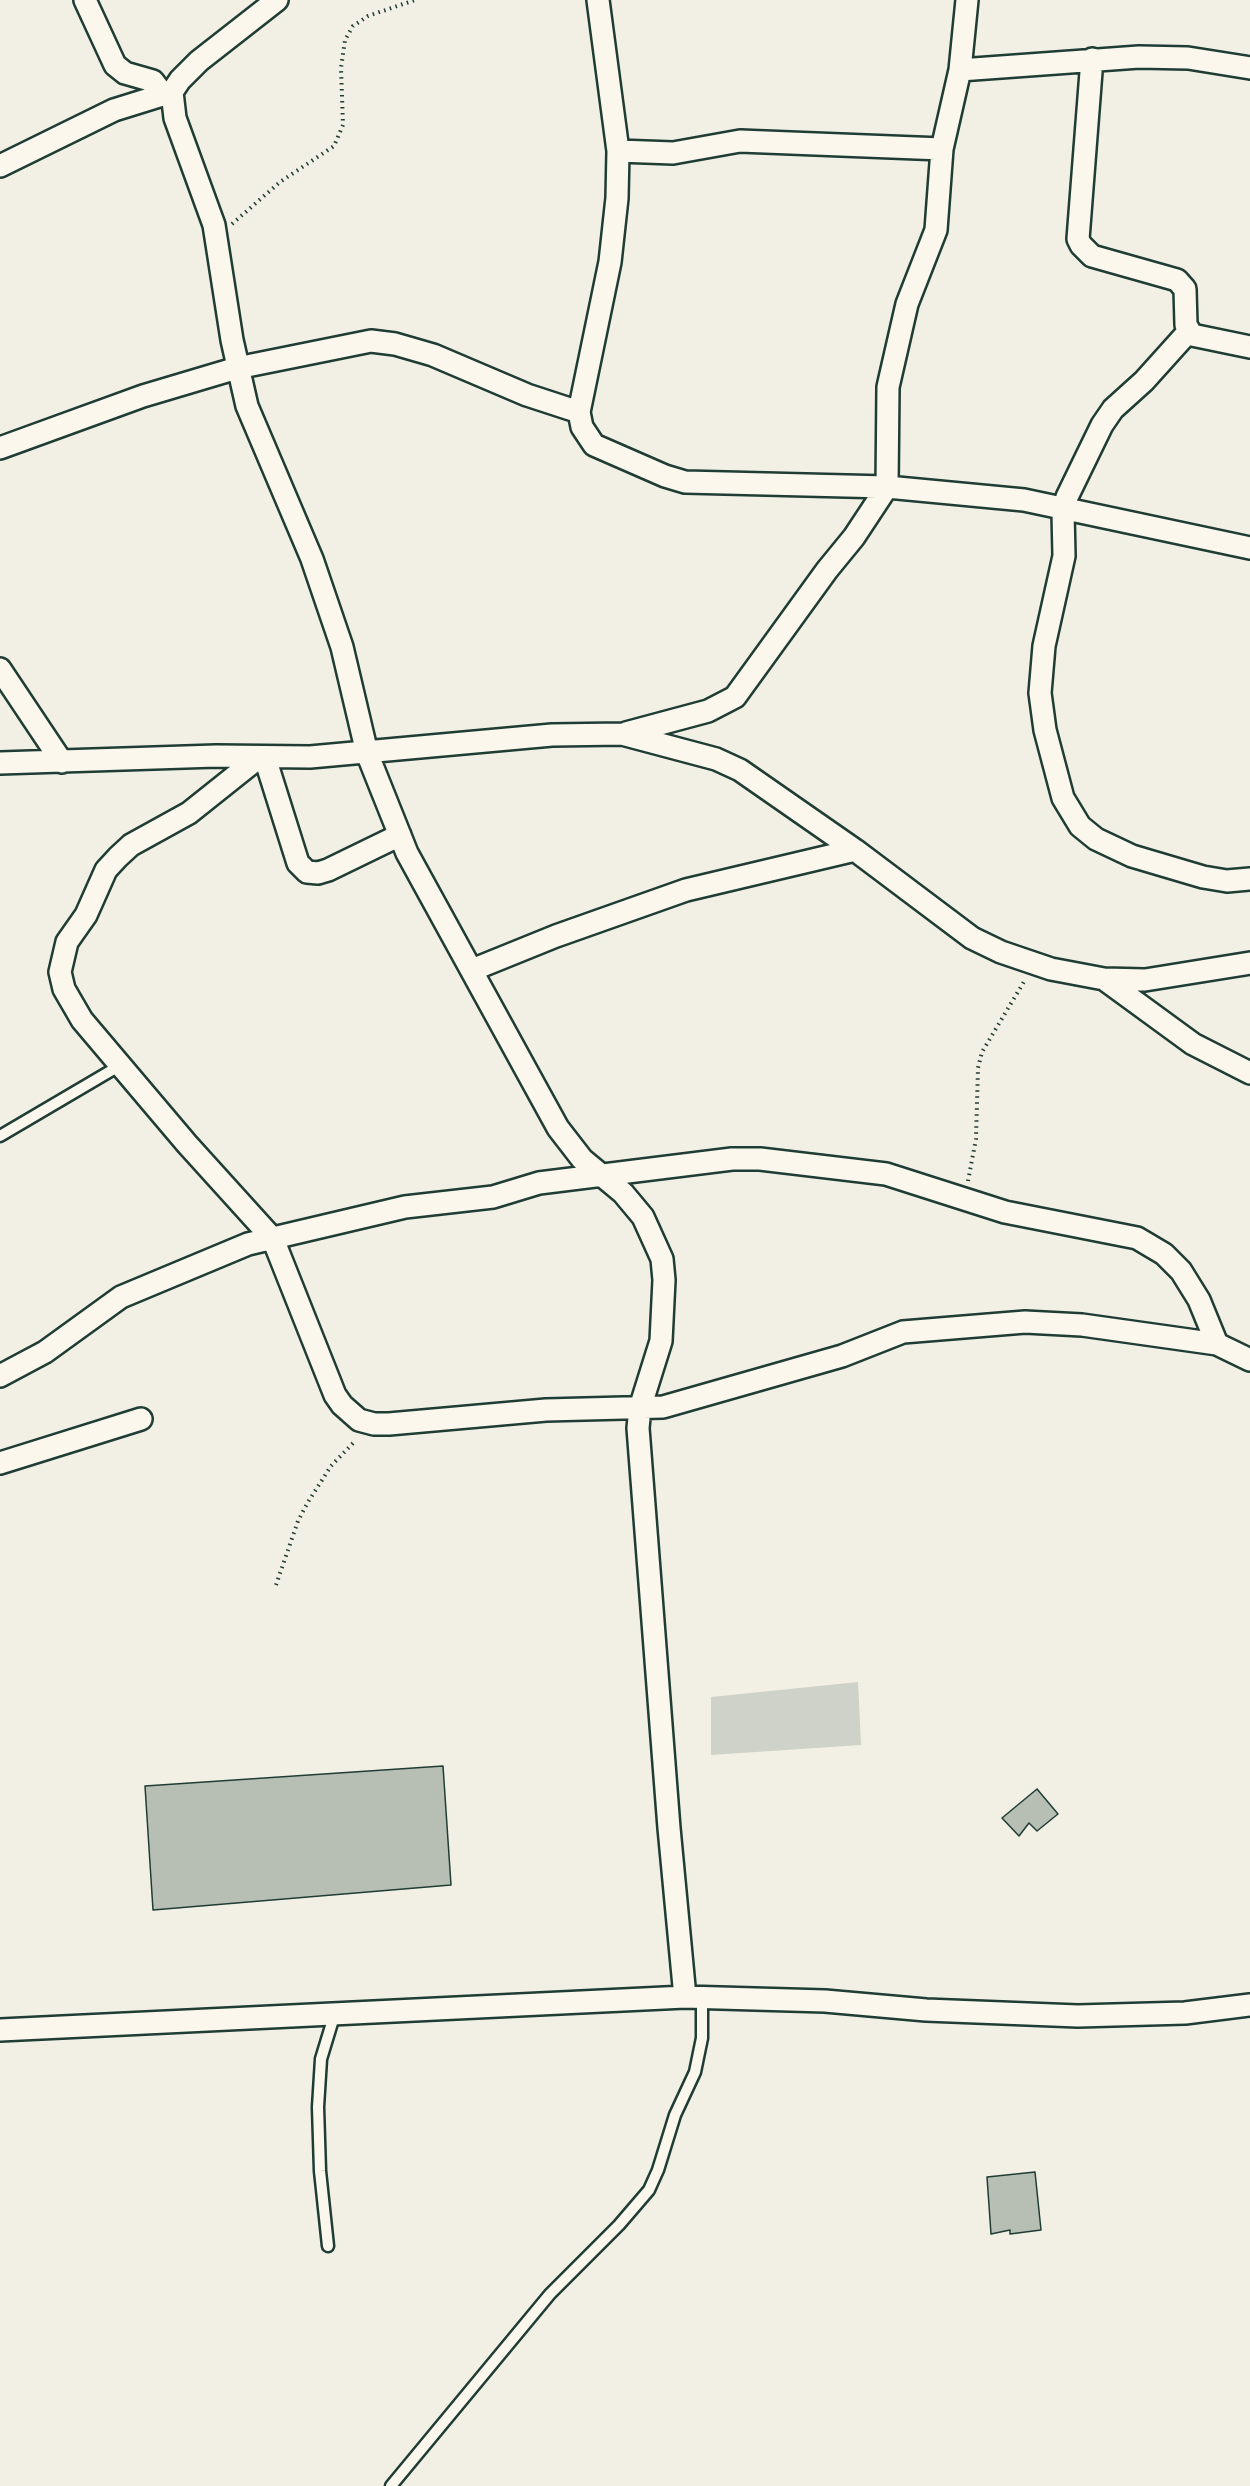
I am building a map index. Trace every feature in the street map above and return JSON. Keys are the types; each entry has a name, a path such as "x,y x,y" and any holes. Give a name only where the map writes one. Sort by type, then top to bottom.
{"street":[{"path":"85,0 115,64 125,73 153,81 167,92 216,237 237,368 251,416 320,581 342,646 367,753 400,835 558,1128 582,1159 623,1193 644,1217 662,1259 664,1288 661,1341 640,1408 639,1462 694,1997"},
{"path":"0,166 114,110 167,92 199,61 277,0"},
{"path":"598,0 618,151 617,198 610,262 579,412 587,437 602,450 685,482 887,487 1024,500 1250,548"},
{"path":"0,762 216,756 261,758 367,753 552,735 622,734 708,711 735,697 827,570 854,537 887,487 888,387 913,285 936,230 942,149 960,70 967,0"},
{"path":"960,70 1092,59 1188,58 1250,68"},
{"path":"1092,59 1078,239 1092,256 1176,280 1185,289 1186,326 1197,338 1250,347"},
{"path":"618,151 673,153 740,141 942,149"},
{"path":"1189,331 1107,417 1075,478 1064,507 1064,556 1044,646 1040,684 1044,730 1063,798 1080,826 1096,839 1132,856 1203,877 1227,881 1250,879"},
{"path":"0,448 143,396 237,368 371,341 395,344 433,355 527,395 579,412"},
{"path":"0,669 62,762"},
{"path":"622,734 716,759 740,770 855,850 972,938 1031,962 1051,969 1104,979 1145,980 1250,963"},
{"path":"261,758 295,857 307,872 318,873 328,870 400,835"},
{"path":"261,758 189,813 131,845 118,856 106,870 86,915 67,942 60,972 64,989 82,1020 119,1066 273,1239 335,1395 348,1412 359,1420 374,1424 546,1410 640,1408 673,1404 812,1365 903,1332 1048,1322 1217,1344 1250,1360"},
{"path":"472,970 556,936 686,890 855,850"},
{"path":"1104,979 1184,1038 1250,1073"},
{"path":"0,1376 45,1352 121,1297 231,1250 405,1207 468,1202 538,1183 732,1159 759,1159 886,1174 1005,1212 1137,1238 1164,1254 1182,1271 1217,1344"},
{"path":"0,1463 141,1419"},
{"path":"0,2030 694,1997 825,2001 926,2010 1078,2016 1185,2013 1250,2005"}],"lane":[{"path":"0,1136 119,1066"},
{"path":"391,2486 550,2294 619,2225 649,2190 658,2170 675,2115 695,2072 702,2038 694,1997"},
{"path":"328,2246 320,2171 318,2107 321,2059 335,2013"}],"path":[{"path":"216,237 280,182 334,146 343,125 341,80 344,49 353,26 368,16 415,0"},
{"path":"960,1198 969,1178 976,1139 978,1068 982,1052 1023,985 1031,962"},
{"path":"276,1585 298,1521 319,1482 347,1449 374,1424"}],"shaded area":[{"path":"858,1682 861,1745 711,1755 711,1697"}],"building":[{"path":"443,1766 451,1885 153,1910 145,1786"},
{"path":"1037,1789 1058,1814 1037,1831 1029,1823 1019,1836 1002,1818"},
{"path":"1035,2172 1041,2230 1010,2234 1010,2230 991,2234 987,2177"}]}
